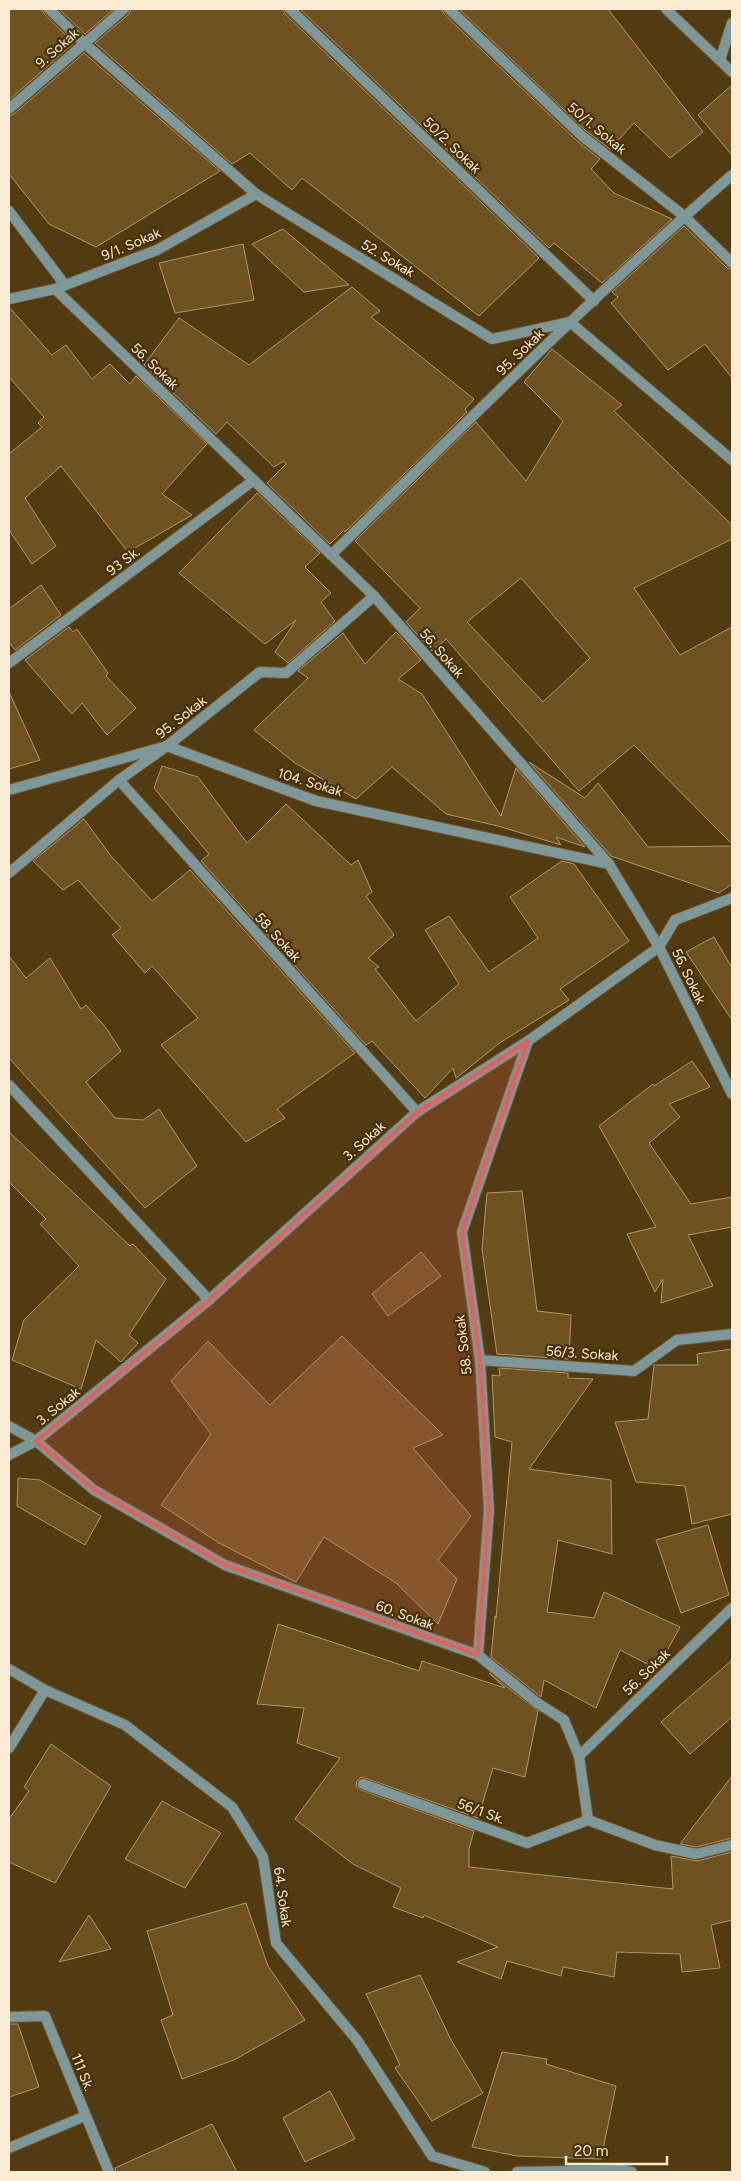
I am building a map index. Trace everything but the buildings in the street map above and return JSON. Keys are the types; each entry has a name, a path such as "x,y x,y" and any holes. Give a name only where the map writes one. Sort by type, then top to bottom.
{"street":[{"name":"52. Sokak","path":"48,9 256,194 492,339 570,322"},
{"name":"9. Sokak","path":"9,109 124,9"},
{"name":"50/2. Sokak","path":"290,9 594,301"},
{"name":"50/1. Sokak","path":"449,9 582,136 684,216 732,262"},
{"path":"666,9 732,72"},
{"path":"720,60 732,23"},
{"name":"95. Sokak","path":"331,554 570,322 684,216 732,175"},
{"name":"9/1. Sokak","path":"9,299 60,287 157,250 256,194"},
{"name":"56. Sokak","path":"9,211 60,287 374,596 609,864 659,946 732,1094"},
{"path":"570,322 732,460"},
{"name":"93 Sk.","path":"9,663 254,480"},
{"name":"95. Sokak","path":"9,873 119,780 167,746 260,672 286,673 374,596"},
{"path":"9,790 167,746"},
{"name":"104. Sokak","path":"167,746 316,801 609,864"},
{"name":"58. Sokak","path":"119,780 417,1112"},
{"name":"3. Sokak","path":"9,1456 36,1441 209,1300 417,1112 528,1041 659,946 675,920 732,898"},
{"name":"58. Sokak","path":"478,1655 490,1510 480,1360 462,1232 528,1041"},
{"path":"9,1085 209,1300"},
{"name":"56/3. Sokak","path":"480,1360 634,1371 677,1340 732,1334"},
{"name":"60. Sokak","path":"9,1426 36,1441 94,1490 225,1565 478,1655 536,1702 564,1720 579,1756 588,1820"},
{"name":"56. Sokak","path":"579,1756 732,1608"},
{"name":"64. Sokak","path":"9,1669 45,1690 125,1725 232,1807 264,1857 276,1943 357,2040 432,2156 485,2172"},
{"path":"9,1748 45,1690"},
{"name":"56/1 Sk.","path":"364,1784 527,1843 588,1820"},
{"path":"588,1820 655,1845 696,1854 732,1845"},
{"name":"111 Sk.","path":"9,2017 45,2016 109,2172"},
{"path":"9,2148 85,2116"},
{"path":"518,2172 627,2172"}],"highlighted area":[{"path":"528,1041 462,1232 480,1360 489,1510 478,1655 225,1565 94,1490 36,1441 209,1300 417,1112"}]}
